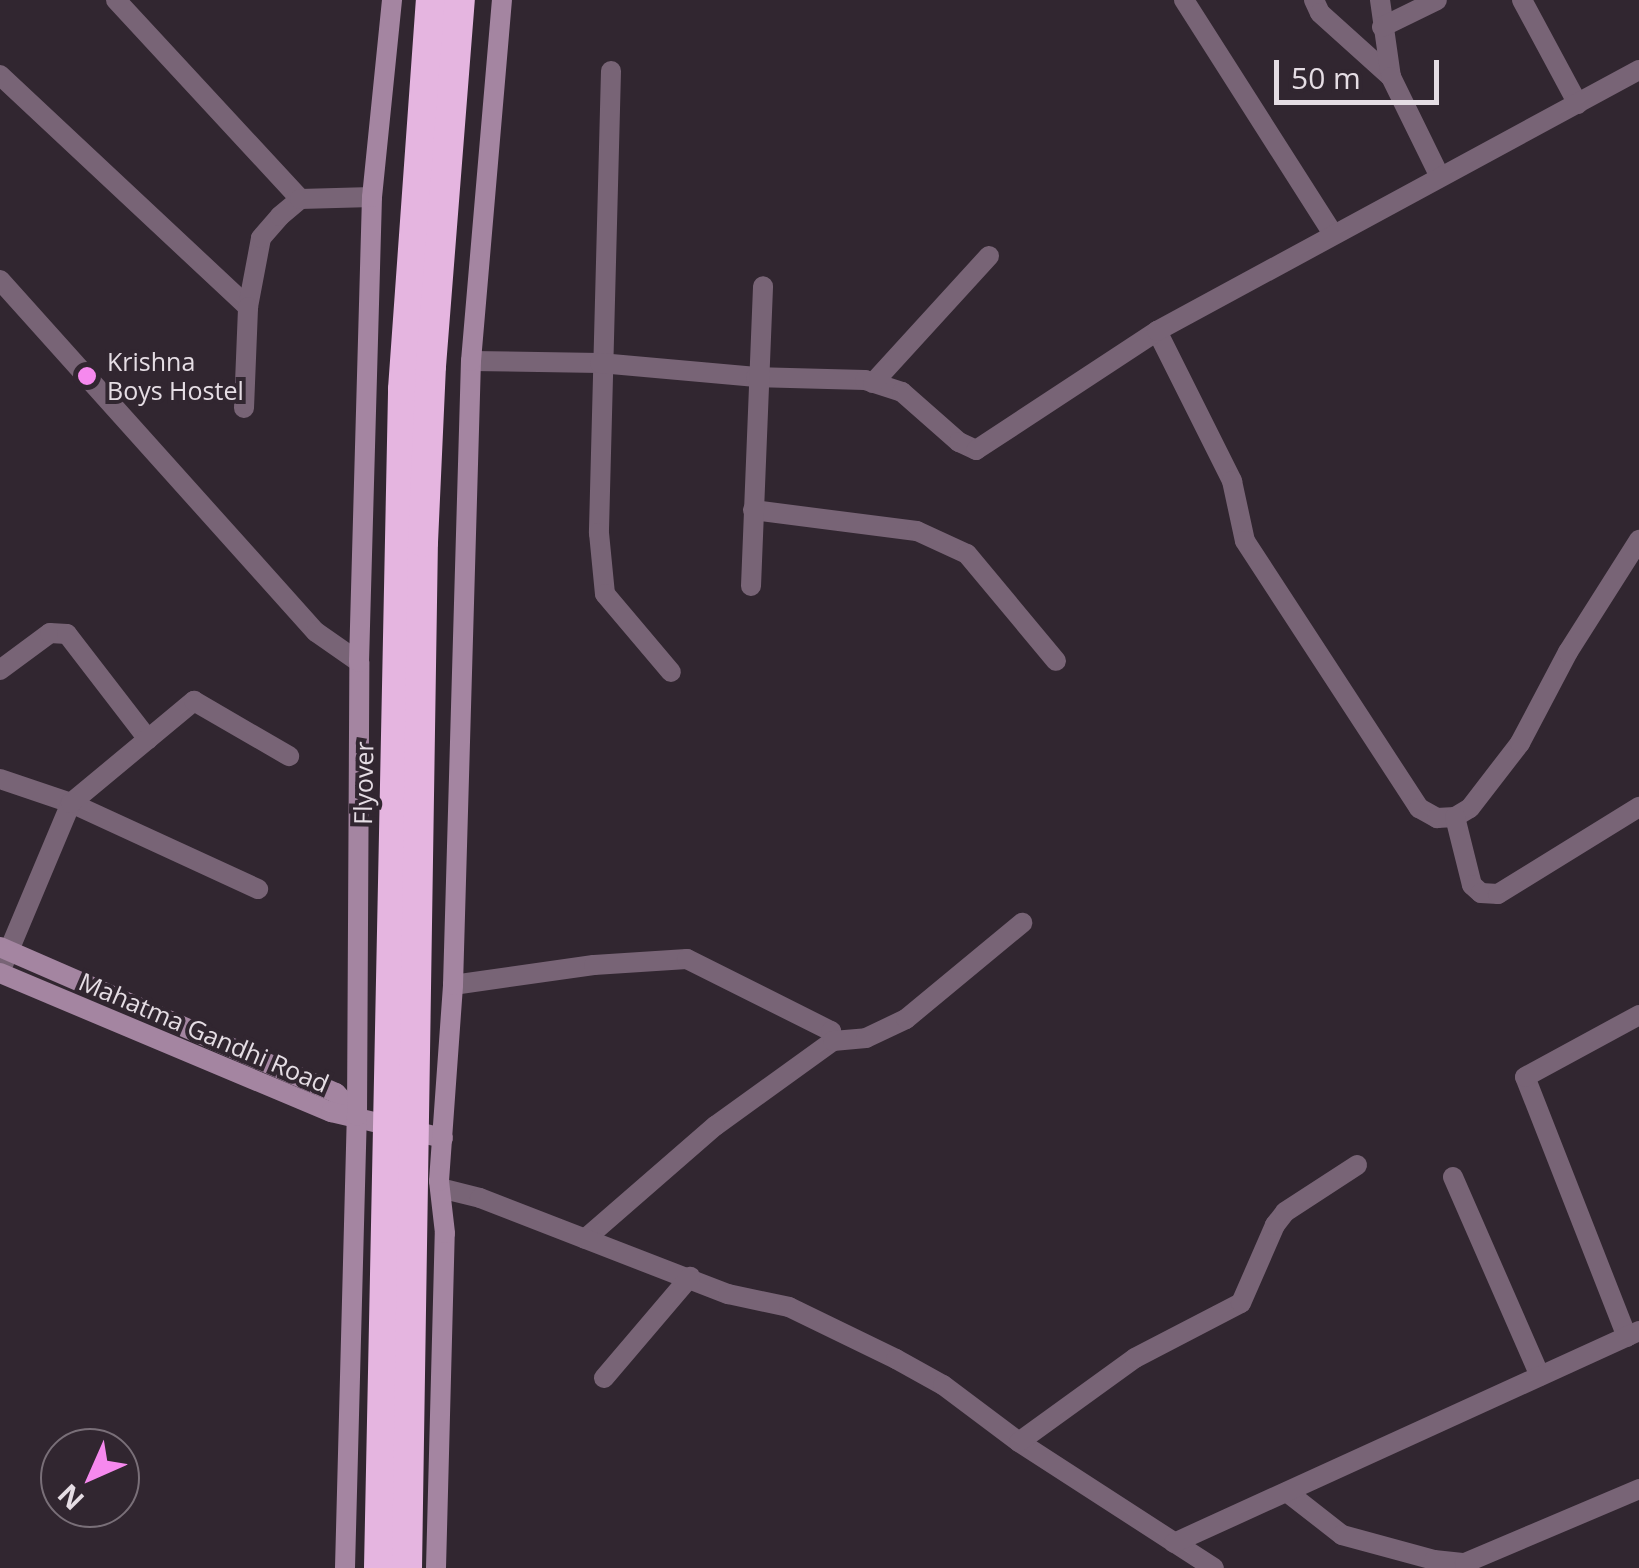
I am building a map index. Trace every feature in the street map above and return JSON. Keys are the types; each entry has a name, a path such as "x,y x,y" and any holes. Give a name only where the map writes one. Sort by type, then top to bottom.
{"highway":[{"name":"Flyover","path":"379,1568 403,388 431,0"},
{"path":"407,1568 429,1135 424,522 433,329 460,0"}],"street":[{"path":"116,0 300,200"},
{"path":"345,1568 357,1116 359,662 372,197 392,0"},
{"path":"436,1568 445,1234 429,1135 453,985 471,361 502,0"},
{"path":"1184,0 1333,234"},
{"path":"1314,0 1320,13 1391,77"},
{"path":"1380,0 1391,77 1439,175"},
{"path":"1382,26 1437,0"},
{"path":"1522,0 1578,104"},
{"path":"471,361 600,363 756,378 873,383 902,392 958,442 976,450 1157,331 1639,70"},
{"path":"611,71 598,522 606,594 672,672"},
{"path":"0,75 248,307"},
{"path":"244,408 248,307 261,238 300,200 372,197"},
{"path":"873,383 989,256"},
{"path":"0,280 316,632 359,662"},
{"path":"751,586 756,378 763,286"},
{"path":"1157,331 1232,482 1245,541 1419,808 1437,818 1455,817 1470,808 1520,743 1568,652 1639,540"},
{"path":"752,510 917,530 967,554 1056,661"},
{"path":"0,670 50,633 67,634 148,739"},
{"path":"0,975 3,948 70,803 194,701 288,756"},
{"path":"0,778 70,803 258,889"},
{"path":"1455,817 1472,885 1481,893 1498,894 1639,807"},
{"path":"585,1240 715,1126 833,1041 866,1038 906,1019 1022,924"},
{"name":"Mahatma Gandhi Road","path":"3,948 336,1092 357,1116"},
{"path":"453,985 594,965 687,959 819,1023 830,1032 833,1041"},
{"name":"Mahatma Gandhi Road","path":"0,975 293,1098 357,1116"},
{"path":"1174,1544 1633,1334 1525,1077 1639,1014"},
{"path":"357,1116 429,1135"},
{"path":"1019,1442 1135,1358 1241,1303 1275,1224 1285,1212 1357,1165"},
{"path":"1453,1177 1540,1376"},
{"path":"440,1188 480,1198 728,1294 789,1307 896,1359 943,1384 1019,1442 1214,1568"},
{"path":"604,1378 690,1277"},
{"path":"1287,1492 1342,1535 1434,1560 1465,1562 1639,1490"}],"place":[{"name":"Krishna Boys Hostel","path":"87,376"}]}
